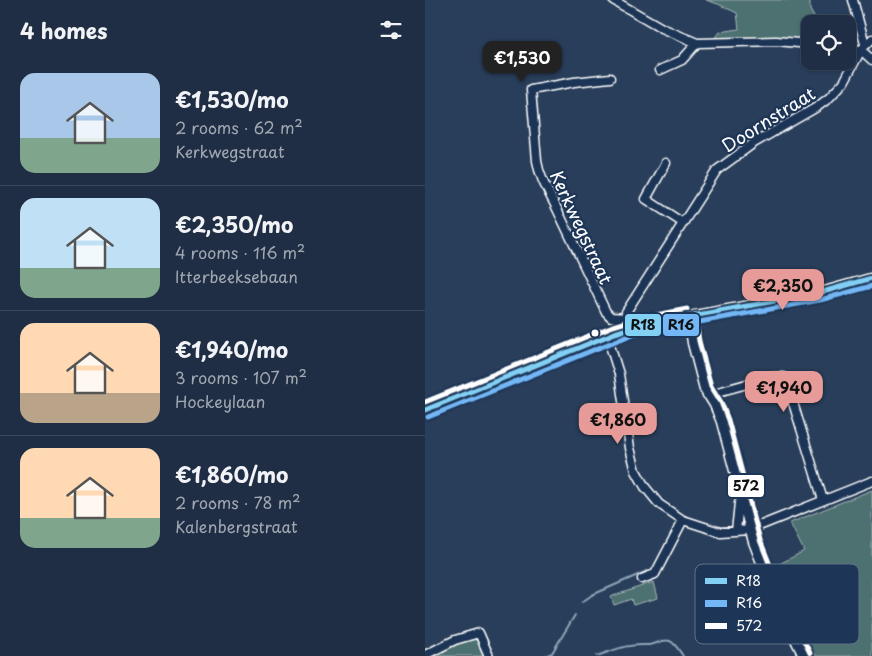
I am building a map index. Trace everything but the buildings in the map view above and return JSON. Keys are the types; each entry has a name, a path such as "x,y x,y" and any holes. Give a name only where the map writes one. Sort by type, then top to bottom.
{"main road":[{"path":"425,410 631,328 819,293 872,278"}],"street":[{"path":"613,0 663,28 697,44 776,40 801,43"},
{"path":"853,0 872,60"},
{"path":"660,70 682,60 697,44"},
{"name":"Doornstraat","path":"627,318 626,312 717,170 754,143 817,107 829,98 844,82 866,44"},
{"name":"Kerkwegstraat","path":"610,78 531,90 537,162 544,185 606,312 611,317 627,318"},
{"path":"666,163 646,199 683,223"},
{"path":"688,316 692,343 703,389 714,405 721,422 749,530 762,564"},
{"path":"627,318 631,328"},
{"path":"607,336 619,374 630,448 636,471 645,487 659,504 683,520 720,532 749,530 872,481"},
{"path":"707,395 772,377 783,377 790,393 823,500"},
{"path":"736,531 740,498"},
{"path":"642,579 655,574 683,520"},
{"path":"425,655 455,640 479,633 489,656"},
{"path":"797,644 803,656"}],"green space":[{"path":"706,0 810,0 810,10 813,15 801,15 801,40 766,37 714,40 720,32 739,29 737,13"},
{"path":"872,490 872,656 816,656 810,644 859,644 859,564 779,564 804,551 790,523"},
{"path":"654,582 658,598 633,605 631,599 614,605 611,597"},
{"path":"473,638 477,641 484,656 429,656 449,645"}],"waterway":[{"path":"582,602 592,595 647,571"},
{"path":"545,656 552,653 575,615"},
{"path":"597,656 627,646 650,645 667,640 674,644 683,656"}],"transit line":[{"name":"R18","path":"425,410 615,333 637,326 819,293 872,278"},
{"name":"R16","path":"428,417 639,333 820,300 872,286"},
{"name":"572","path":"425,402 613,326 636,319 687,309"},
{"name":"572","path":"695,315 699,341 711,386 721,402 728,420 760,540 770,564"},
{"name":"572","path":"806,644 810,653"}]}
